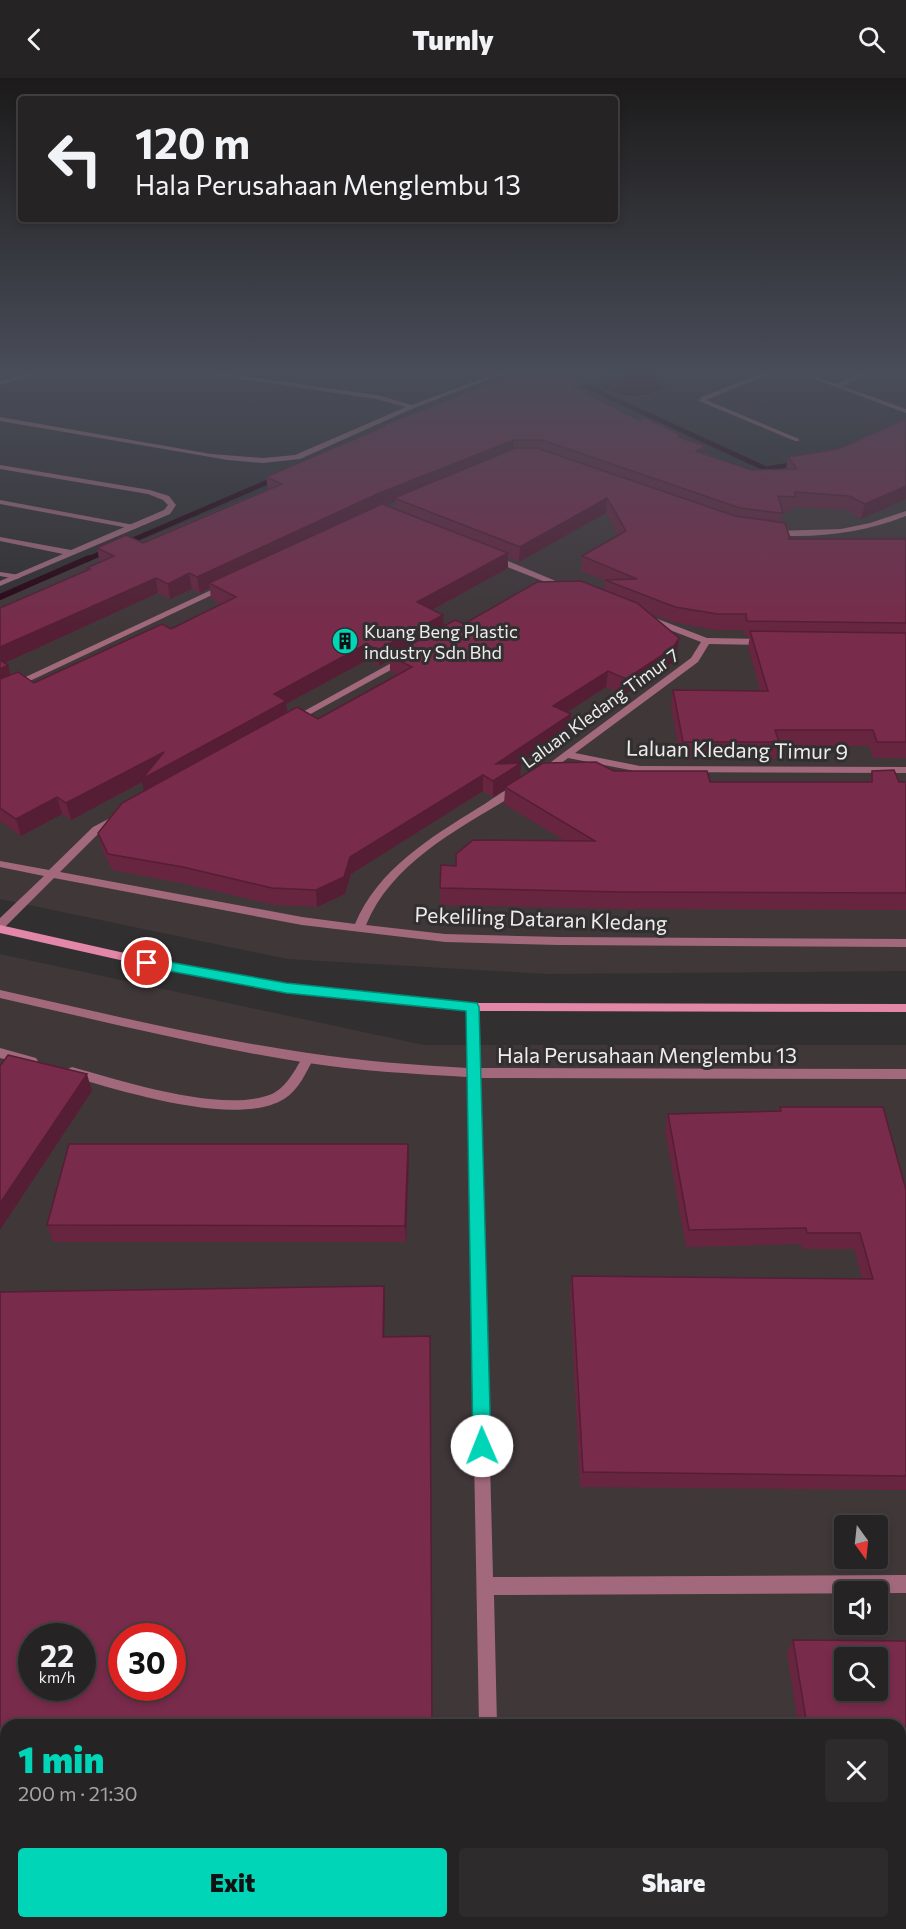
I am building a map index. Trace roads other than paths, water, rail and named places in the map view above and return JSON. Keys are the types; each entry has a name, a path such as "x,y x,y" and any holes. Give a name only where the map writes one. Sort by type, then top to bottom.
{"street":[{"path":"253,460 283,460"},
{"path":"0,467 150,492 166,498 172,505 167,512 135,527 0,584"},
{"path":"0,502 135,527"},
{"path":"768,532 810,534 847,532 878,525 906,513"},
{"path":"0,539 72,554"},
{"path":"480,552 578,591"},
{"path":"0,574 17,577"},
{"path":"536,585 546,579"},
{"path":"0,693 234,583"},
{"name":"Laluan Kledang Timur 7","path":"540,774 695,660 706,641 642,616"},
{"path":"706,641 776,642"},
{"path":"279,728 412,654"},
{"name":"Laluan Kledang Timur 9","path":"568,755 640,769 906,770"},
{"name":"Laluan Kledang Timur 7","path":"359,928 363,912 382,885 406,861 530,780"},
{"path":"127,812 97,829 0,927 169,968 286,988 472,1007 906,1008"},
{"name":"Pekeliling Dataran Kledang","path":"0,864 302,921 445,938 497,941 906,942"},
{"name":"Hala Perusahaan Menglembu 13","path":"0,994 160,1030 308,1058 391,1068 472,1073 906,1074"},
{"path":"472,1007 488,1719"},
{"path":"0,1053 206,1104 252,1103 277,1097 295,1082 308,1058"},
{"path":"485,1586 906,1584"}],"waterway":[{"path":"747,460 766,469 797,464"},
{"path":"126,543 277,478"},
{"path":"86,560 106,551"},
{"path":"0,597 89,558"}],"place":[{"name":"Kuang Beng Plastic industry Sdn Bhd","path":"345,641"}]}
